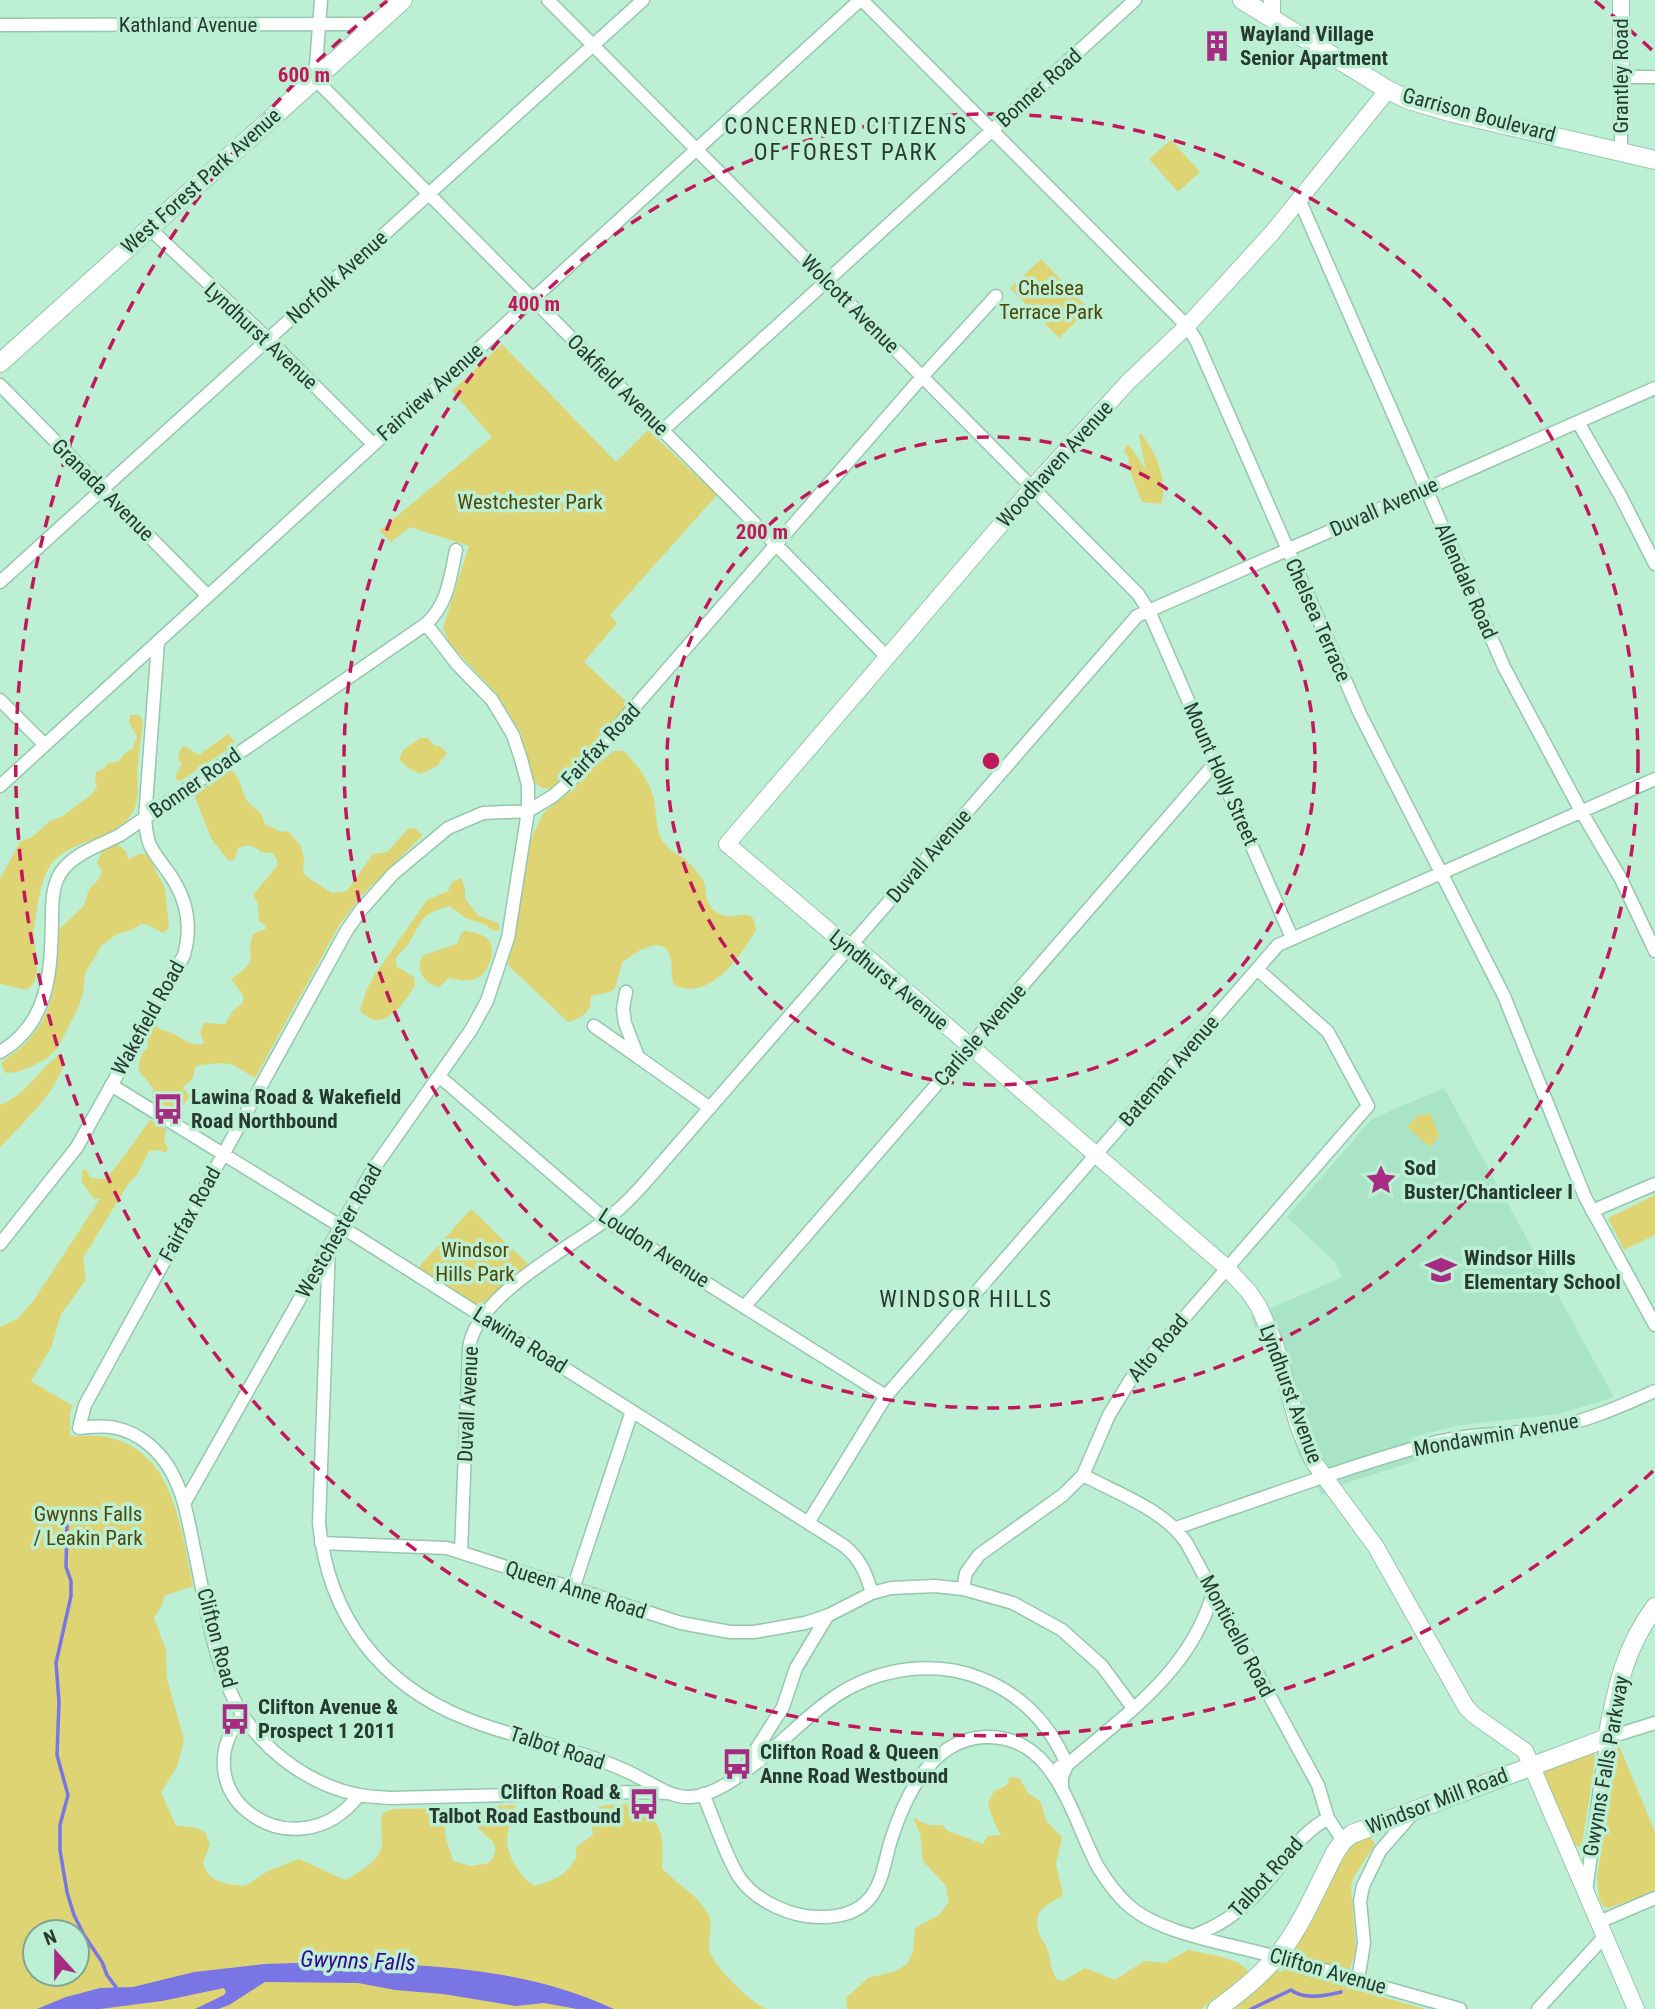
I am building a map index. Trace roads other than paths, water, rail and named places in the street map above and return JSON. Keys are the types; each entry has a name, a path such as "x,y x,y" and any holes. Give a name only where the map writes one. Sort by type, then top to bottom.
{"main road":[{"name":"West Forest Park Avenue","path":"0,363 403,0"},
{"name":"Garrison Boulevard","path":"1242,0 1272,9 1388,90 1409,100 1453,113 1655,160"},
{"name":"Gwynns Falls Parkway","path":"1607,1738 1625,1659 1655,1607"},
{"name":"Windsor Mill Road","path":"1217,2009 1248,1986 1283,1949 1343,1842 1361,1829 1607,1738"}],"street":[{"path":"315,79 321,0"},
{"name":"Wolcott Avenue","path":"548,0 1033,487 1138,594 1149,611"},
{"name":"Norfolk Avenue","path":"0,582 642,0"},
{"name":"Chelsea Terrace","path":"861,0 1187,327 1196,340 1360,714 1504,996 1592,1212 1655,1325"},
{"name":"Fairview Avenue","path":"0,786 861,0"},
{"name":"Bonner Road","path":"663,430 1135,0"},
{"name":"Grantley Road","path":"1621,0 1621,152"},
{"name":"Kathland Avenue","path":"0,25 376,24"},
{"path":"1621,77 1655,77"},
{"name":"Oakfield Avenue","path":"315,79 887,657"},
{"name":"Woodhaven Avenue","path":"727,844 1033,487 1128,382 1187,327 1272,233 1388,90"},
{"name":"Allendale Road","path":"1299,199 1508,677 1621,879 1655,951"},
{"name":"Lyndhurst Avenue","path":"149,228 268,339 373,444"},
{"name":"Fairfax Road","path":"79,1428 85,1405 223,1153 347,930 378,890 430,841 448,828 483,813 528,811 553,796 589,762 776,544 996,296"},
{"name":"Granada Avenue","path":"0,385 207,595"},
{"name":"Duvall Avenue","path":"461,1552 469,1349 472,1330 481,1316 537,1267 606,1220 641,1187 1137,616 1655,388"},
{"path":"1578,422 1620,495 1655,564"},
{"name":"Bonner Road","path":"0,1052 21,1037 42,1006 51,968 52,904 60,874 87,850 120,835 426,624 437,614 442,604 456,550"},
{"name":"Mount Holly Street","path":"1149,611 1292,938"},
{"name":"Westchester Road","path":"185,1503 372,1171 456,1055 477,1020 487,1001 508,938 528,811 528,785 504,717 426,624"},
{"name":"Wakefield Road","path":"0,1244 77,1147 184,955 188,941 189,926 184,902 175,881 150,845 145,818 158,642"},
{"path":"0,700 45,745"},
{"name":"Carlisle Avenue","path":"744,1307 1216,762"},
{"name":"Bateman Avenue","path":"808,1522 886,1396 1278,945 1655,779"},
{"name":"Lyndhurst Avenue","path":"727,844 840,940 852,945 1096,1154 1226,1267 1249,1292 1259,1307 1275,1345 1305,1445 1323,1478 1352,1512 1376,1547 1466,1706 1475,1716 1525,1751 1636,2009"},
{"name":"Alto Road","path":"962,1589 966,1573 979,1555 1063,1494 1083,1475 1117,1400 1131,1379 1368,1106 1328,1032 1257,969"},
{"path":"626,992 623,1009 625,1023 638,1057"},
{"path":"594,1026 710,1108"},
{"name":"Loudon Avenue","path":"439,1076 606,1220 886,1396"},
{"name":"Lawina Road","path":"111,1085 340,1226 808,1522 852,1552 863,1566 872,1593"},
{"path":"1592,1212 1655,1184"},
{"name":"Talbot Road","path":"329,1246 319,1523 321,1543 332,1585 351,1626 364,1646 402,1683 430,1701 470,1720 598,1759 668,1793 691,1797 703,1794"},
{"name":"Mondawmin Avenue","path":"1176,1528 1430,1443 1564,1425 1614,1409 1655,1391"},
{"path":"573,1589 632,1410"},
{"name":"Clifton Road","path":"79,1428 117,1428 146,1442 171,1469 185,1503 220,1664 243,1714 257,1734 292,1766 312,1778 359,1795 391,1798 668,1793"},
{"name":"Monticello Road","path":"1083,1475 1161,1517 1176,1528 1186,1542 1318,1784 1328,1818 1343,1842"},
{"name":"Queen Anne Road","path":"321,1543 447,1548 681,1623 730,1632 782,1628 829,1615 872,1593 891,1588 910,1586 962,1589 1013,1603 1062,1630 1102,1666 1133,1709"},
{"path":"1062,1789 1062,1777 1067,1765 1133,1709 1164,1679 1188,1650 1213,1593"},
{"path":"738,1777 783,1707 796,1668 829,1615"},
{"path":"1067,1765 1049,1730 1016,1697 970,1674 922,1668 882,1675 841,1692 738,1777 703,1794 739,1877 750,1889 765,1901 782,1909 811,1917 845,1915 869,1900 876,1889 890,1841 919,1778 945,1751 958,1742 1003,1738 1018,1743 1049,1767 1100,1871 1122,1898 1146,1919 1166,1928 1195,1935"},
{"path":"243,1714 227,1739 225,1778 231,1793 250,1816 265,1824 298,1830 333,1819 344,1812 359,1795"},
{"name":"Windsor Mill Road","path":"1607,1738 1655,1723"},
{"name":"Gwynns Falls Parkway","path":"1586,1891 1607,1738"},
{"path":"1049,1767 1067,1765"},
{"path":"1354,1979 1364,1956 1360,1901 1363,1886 1380,1851 1416,1809"},
{"name":"Talbot Road","path":"1195,1935 1216,1927 1237,1913 1273,1875 1305,1833 1328,1818"},
{"path":"1538,2009 1602,1929 1655,1898"},
{"name":"Clifton Avenue","path":"1195,1935 1461,2009"}],"waterway":[{"path":"67,1522 66,1567 71,1581 71,1596 56,1663 59,1702 57,1755 68,1795 60,1825 60,1850 74,1915 118,1990"},
{"path":"1251,2009 1291,1990 1308,1996 1341,1992"}],"place":[{"name":"Wayland Village Senior Apartment","path":"1217,46"},
{"name":"Lawina Road & Wakefield Road Northbound","path":"168,1109"},
{"name":"Sod Buster/Chanticleer I","path":"1381,1180"},
{"name":"Windsor Hills Elementary School","path":"1441,1270"},
{"name":"Clifton Avenue & Prospect 1 2011","path":"235,1719"},
{"name":"Clifton Road & Queen Anne Road Westbound","path":"737,1764"},
{"name":"Clifton Road & Talbot Road Eastbound","path":"644,1804"}],"district":[{"name":"CONCERNED CITIZENS OF FOREST PARK","path":"846,139"},
{"name":"WINDSOR HILLS","path":"966,1299"}],"park label":[{"name":"Chelsea Terrace Park","path":"1051,300"},
{"name":"Westchester Park","path":"530,502"},
{"name":"Windsor Hills Park","path":"475,1262"},
{"name":"Gwynns Falls / Leakin Park","path":"88,1526"}],"water label":[{"name":"Gwynns Falls","path":"358,1961"}]}
